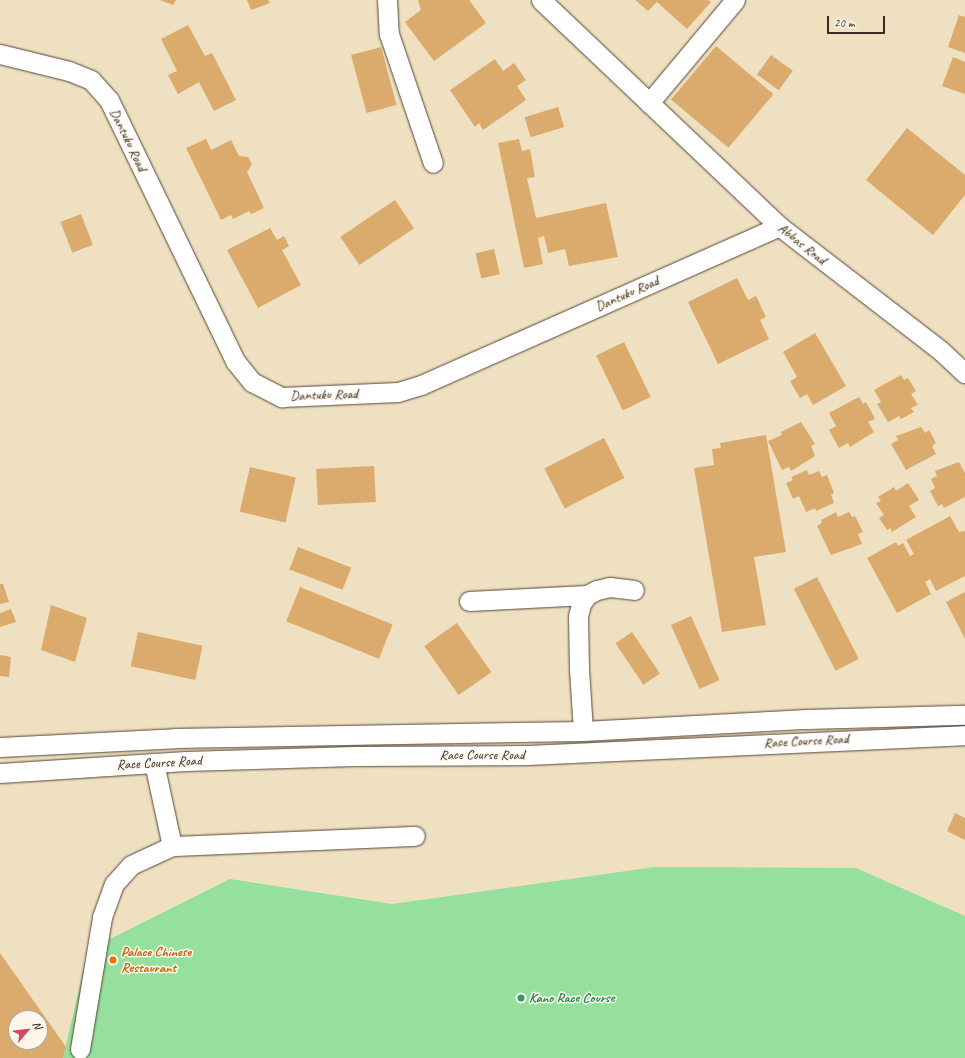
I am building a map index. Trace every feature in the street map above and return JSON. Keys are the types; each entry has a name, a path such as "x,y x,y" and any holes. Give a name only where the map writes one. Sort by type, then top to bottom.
{"street":[{"path":"387,0 389,34 433,163"},
{"name":"Abbas Road","path":"541,0 779,226 940,350 965,373"},
{"path":"649,103 735,0"},
{"name":"Dantuku Road","path":"0,54 70,71 91,80 109,100 235,361 252,382 282,397 398,392 421,385 779,226"},
{"path":"469,601 587,595 597,590 610,587 634,590"},
{"path":"583,731 578,616 587,595"},
{"name":"Race Course Road","path":"0,747 175,738 583,731 807,718 965,715"},
{"name":"Race Course Road","path":"0,773 154,763 354,756 526,755 965,735"},
{"path":"154,763 172,846"},
{"path":"80,1049 102,917 114,884 132,865 172,846 415,836"}],"green space":[{"name":"Kano Race Course","path":"655,867 856,868 965,916 965,1058 63,1058 88,950 230,879 392,904"}],"building":[{"path":"160,0 176,0 173,5"},
{"path":"247,0 268,0 270,3 251,10"},
{"path":"418,0 469,0 486,23 434,61 405,22 421,10"},
{"path":"635,0 708,0 711,2 687,29 657,2 648,11"},
{"path":"959,15 965,17 965,53 948,47"},
{"path":"188,25 205,56 212,53 236,100 214,111 199,82 178,94 168,75 177,71 161,39"},
{"path":"716,46 773,94 728,148 671,100"},
{"path":"381,47 397,105 367,113 351,55"},
{"path":"771,55 793,71 779,90 757,74"},
{"path":"953,57 965,62 965,94 942,86"},
{"path":"495,59 503,71 514,63 526,80 517,86 526,100 483,130 479,123 475,127 450,90"},
{"path":"558,107 564,127 531,137 525,117"},
{"path":"907,128 965,175 965,195 933,235 866,180"},
{"path":"206,139 211,150 231,140 239,156 248,157 252,164 247,172 264,208 251,214 249,211 233,219 231,215 221,220 186,148"},
{"path":"519,139 522,151 530,149 535,177 527,178 536,218 606,203 618,257 569,266 565,249 548,253 544,236 538,238 543,264 524,268 498,143"},
{"path":"395,200 414,228 359,265 340,237"},
{"path":"81,214 93,245 72,253 60,222"},
{"path":"270,228 277,240 284,236 289,246 282,250 301,285 258,308 227,250"},
{"path":"494,249 500,274 481,279 475,253"},
{"path":"737,278 748,300 756,296 766,317 760,320 769,339 718,364 688,302"},
{"path":"815,333 846,386 813,405 807,394 800,398 790,381 797,377 783,352"},
{"path":"624,342 651,397 623,410 596,356"},
{"path":"901,375 904,380 908,378 916,391 911,394 918,405 911,408 914,412 901,419 899,416 888,422 877,404 881,402 874,390"},
{"path":"859,397 863,404 866,402 875,419 868,422 874,432 850,447 848,443 839,448 829,430 836,426 829,413"},
{"path":"801,422 815,444 811,446 815,456 791,471 789,467 782,470 768,441 782,435 781,432"},
{"path":"921,427 925,433 929,430 936,443 932,446 936,454 906,470 891,444 898,440 896,436"},
{"path":"766,435 786,552 754,557 766,625 722,632 694,468 714,465 712,449 721,448 720,443"},
{"path":"604,438 624,478 565,509 544,468"},
{"path":"959,462 965,473 965,497 944,508 942,504 938,506 930,491 935,488 931,479 937,476 935,471"},
{"path":"374,466 376,502 318,505 316,469"},
{"path":"250,467 296,478 285,522 240,512"},
{"path":"807,470 809,475 819,471 822,477 827,475 834,493 831,495 834,503 816,511 815,508 806,512 799,496 793,499 786,483 793,480 791,477"},
{"path":"908,483 919,500 909,506 916,517 892,532 890,528 887,530 879,518 884,515 876,503 881,501 878,497 894,487 896,491"},
{"path":"836,512 838,517 849,512 852,517 855,516 863,532 858,534 862,544 831,555 817,526 822,523 821,520"},
{"path":"950,516 959,532 965,531 965,576 936,591 930,579 925,582 931,594 897,613 867,558 896,542 898,546 903,543 910,556 914,554 906,540"},
{"path":"298,547 351,567 343,590 289,569"},
{"path":"817,577 859,659 836,671 794,589"},
{"path":"0,584 3,584 9,602 0,604"},
{"path":"300,587 393,624 379,659 286,621"},
{"path":"965,592 965,639 946,602"},
{"path":"51,605 87,618 75,662 41,650"},
{"path":"11,609 16,622 0,627 0,613"},
{"path":"691,616 719,680 699,689 671,625"},
{"path":"457,623 491,672 459,695 424,646"},
{"path":"138,632 203,646 195,680 131,666"},
{"path":"632,632 660,673 643,685 615,643"},
{"path":"0,655 11,657 9,677 0,676"},
{"path":"955,813 965,818 965,840 947,831"},
{"path":"0,953 40,1010 8,1010 8,1050 48,1050 48,1021 66,1047 63,1058 0,1058"}],"place":[{"name":"Palace Chinese Restaurant","path":"113,960"},
{"name":"Kano Race Course","path":"521,998"}]}
